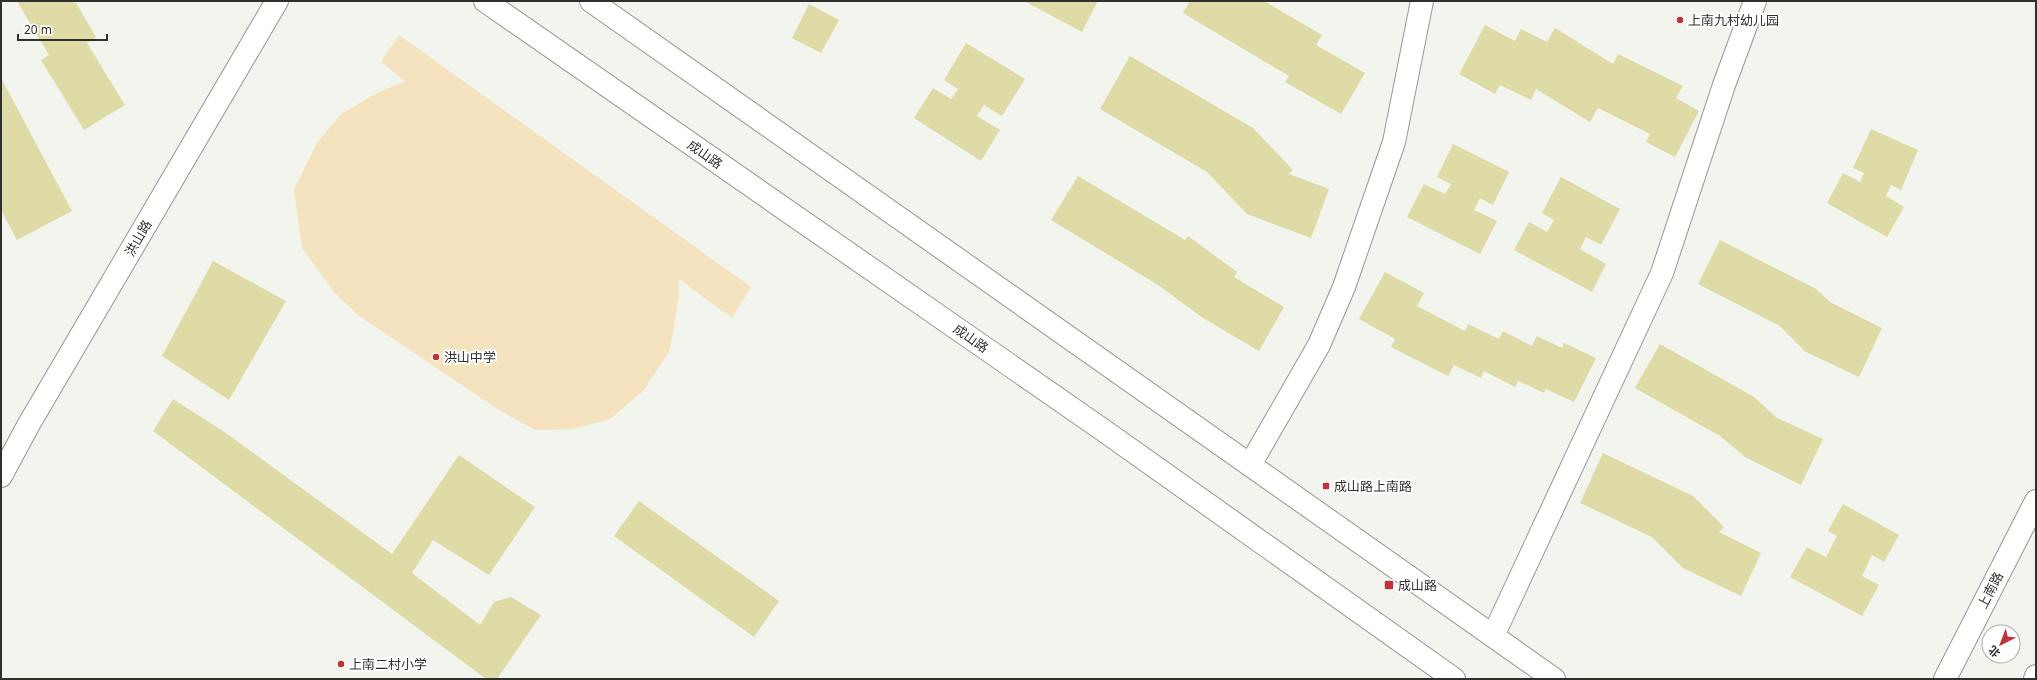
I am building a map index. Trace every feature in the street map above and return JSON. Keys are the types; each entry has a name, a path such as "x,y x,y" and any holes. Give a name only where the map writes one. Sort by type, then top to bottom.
{"main road":[{"name":"洪山路","path":"1,476 29,424 277,1"},
{"name":"成山路","path":"485,1 1103,430 1454,679"},
{"path":"591,1 1554,679"},
{"path":"1250,465 1319,345 1344,287 1394,142 1422,1"},
{"path":"1493,636 1662,273 1724,85 1755,1"},
{"name":"上南路","path":"1945,679 2036,501"}],"shaded area":[{"path":"399,35 751,287 732,318 679,279 679,296 670,350 644,390 610,419 573,429 535,430 499,410 359,316 334,292 302,248 294,190 317,143 341,114 377,93 405,81 381,62"}],"building":[{"path":"17,1 75,1 96,37 87,43 125,105 84,130 41,60 49,55"},
{"path":"1024,1 1098,1 1082,32"},
{"path":"1190,1 1264,1 1322,35 1316,45 1365,73 1341,114 1285,82 1289,76 1183,13"},
{"path":"809,4 839,20 821,53 792,38"},
{"path":"1485,25 1515,41 1521,29 1547,42 1555,28 1613,64 1618,54 1683,86 1676,98 1699,111 1675,157 1646,142 1650,134 1598,108 1590,122 1536,89 1531,100 1500,85 1495,94 1459,74"},
{"path":"966,43 1025,79 1002,116 984,105 977,116 1000,130 981,161 914,118 933,88 951,99 958,89 944,80"},
{"path":"1130,56 1253,128 1293,170 1289,174 1329,189 1311,238 1247,214 1207,172 1100,109"},
{"path":"1,78 72,211 17,240 1,210"},
{"path":"1871,129 1918,150 1901,190 1891,185 1886,196 1904,207 1887,237 1827,203 1843,173 1860,182 1864,173 1853,168"},
{"path":"1453,144 1509,172 1493,205 1480,198 1474,210 1497,221 1480,254 1407,217 1424,184 1445,194 1451,184 1437,177"},
{"path":"1078,176 1185,240 1188,236 1237,272 1234,277 1284,307 1259,351 1203,318 1158,285 1051,220"},
{"path":"1561,177 1620,209 1601,245 1586,237 1580,249 1606,264 1592,292 1514,250 1529,222 1547,232 1554,220 1542,213"},
{"path":"1720,240 1816,289 1830,302 1882,328 1859,377 1806,352 1780,326 1698,284"},
{"path":"213,261 286,301 229,400 162,356"},
{"path":"1385,272 1424,293 1417,306 1465,331 1468,324 1499,339 1503,331 1532,346 1537,336 1562,348 1564,343 1596,358 1574,402 1546,389 1544,393 1518,381 1515,387 1484,371 1481,378 1454,365 1448,376 1391,347 1395,339 1359,319"},
{"path":"1660,344 1754,397 1777,418 1823,439 1801,485 1745,457 1720,436 1635,388"},
{"path":"173,399 226,433 392,554 459,455 535,507 489,575 433,540 412,573 480,625 494,602 511,597 541,615 497,679 486,679 153,431"},
{"path":"1603,453 1693,496 1724,527 1719,532 1761,553 1741,596 1683,568 1652,537 1580,503"},
{"path":"639,501 779,601 754,637 614,536"},
{"path":"1843,504 1899,535 1884,562 1872,555 1862,576 1879,585 1862,616 1790,577 1807,547 1826,557 1837,536 1828,531"}],"place":[{"name":"上南九村幼儿园","path":"1680,20"},
{"name":"洪山中学","path":"436,357"},
{"name":"成山路上南路","path":"1326,486"},
{"name":"成山路","path":"1389,585"},
{"name":"上南二村小学","path":"341,664"}]}
